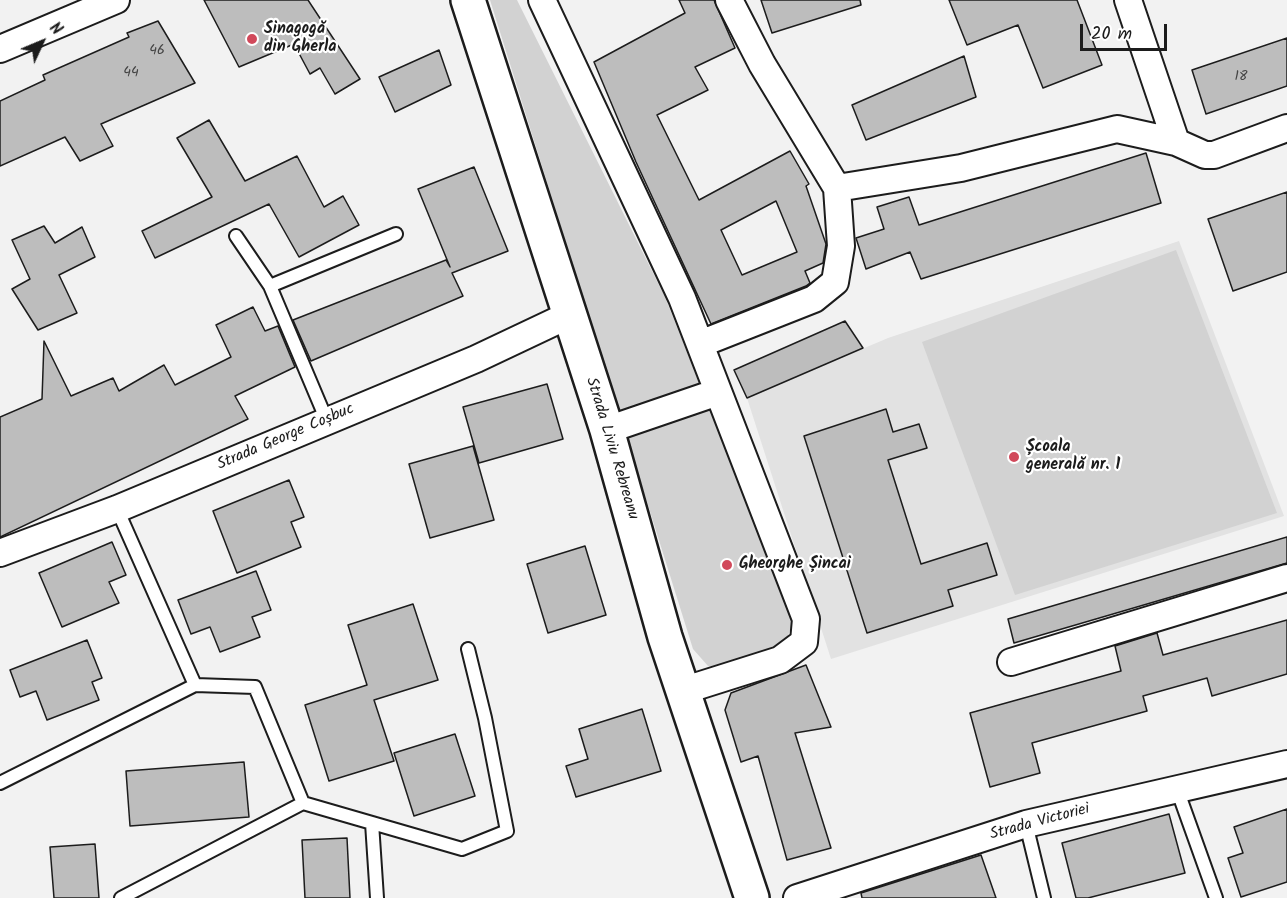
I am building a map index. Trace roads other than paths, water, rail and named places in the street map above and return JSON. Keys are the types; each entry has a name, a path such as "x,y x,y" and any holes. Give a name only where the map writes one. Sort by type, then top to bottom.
{"main road":[{"name":"Strada Liviu Rebreanu","path":"468,0 607,430 682,691 752,898"}],"street":[{"path":"0,49 116,0"},
{"path":"542,0 682,298 807,619 804,642 780,660 682,691"},
{"path":"700,344 814,299 835,282 841,246 837,188 757,54 729,0"},
{"path":"1128,0 1176,142"},
{"path":"837,188 961,168 1117,129 1176,142 1205,155 1214,155 1287,128"},
{"name":"Strada George Coșbuc","path":"0,553 117,509 476,359 569,315"},
{"path":"607,430 718,392"},
{"path":"1011,662 1287,578"},
{"name":"Strada Victoriei","path":"797,898 1026,824 1287,764"}],"lane":[{"path":"270,286 396,234"},
{"path":"236,236 270,286 327,421"},
{"path":"117,509 195,685"},
{"path":"121,898 303,803 462,849 507,831 485,718 468,649"},
{"path":"0,783 195,685 255,687 303,803"},
{"path":"1178,789 1216,898"},
{"path":"372,823 377,898"},
{"path":"1026,824 1044,898"}],"place":[{"name":"Sinagogă din Gherla","path":"252,39"},
{"name":"Școala generală nr. 1","path":"1014,457"},
{"name":"Gheorghe Șincai","path":"727,565"}]}
